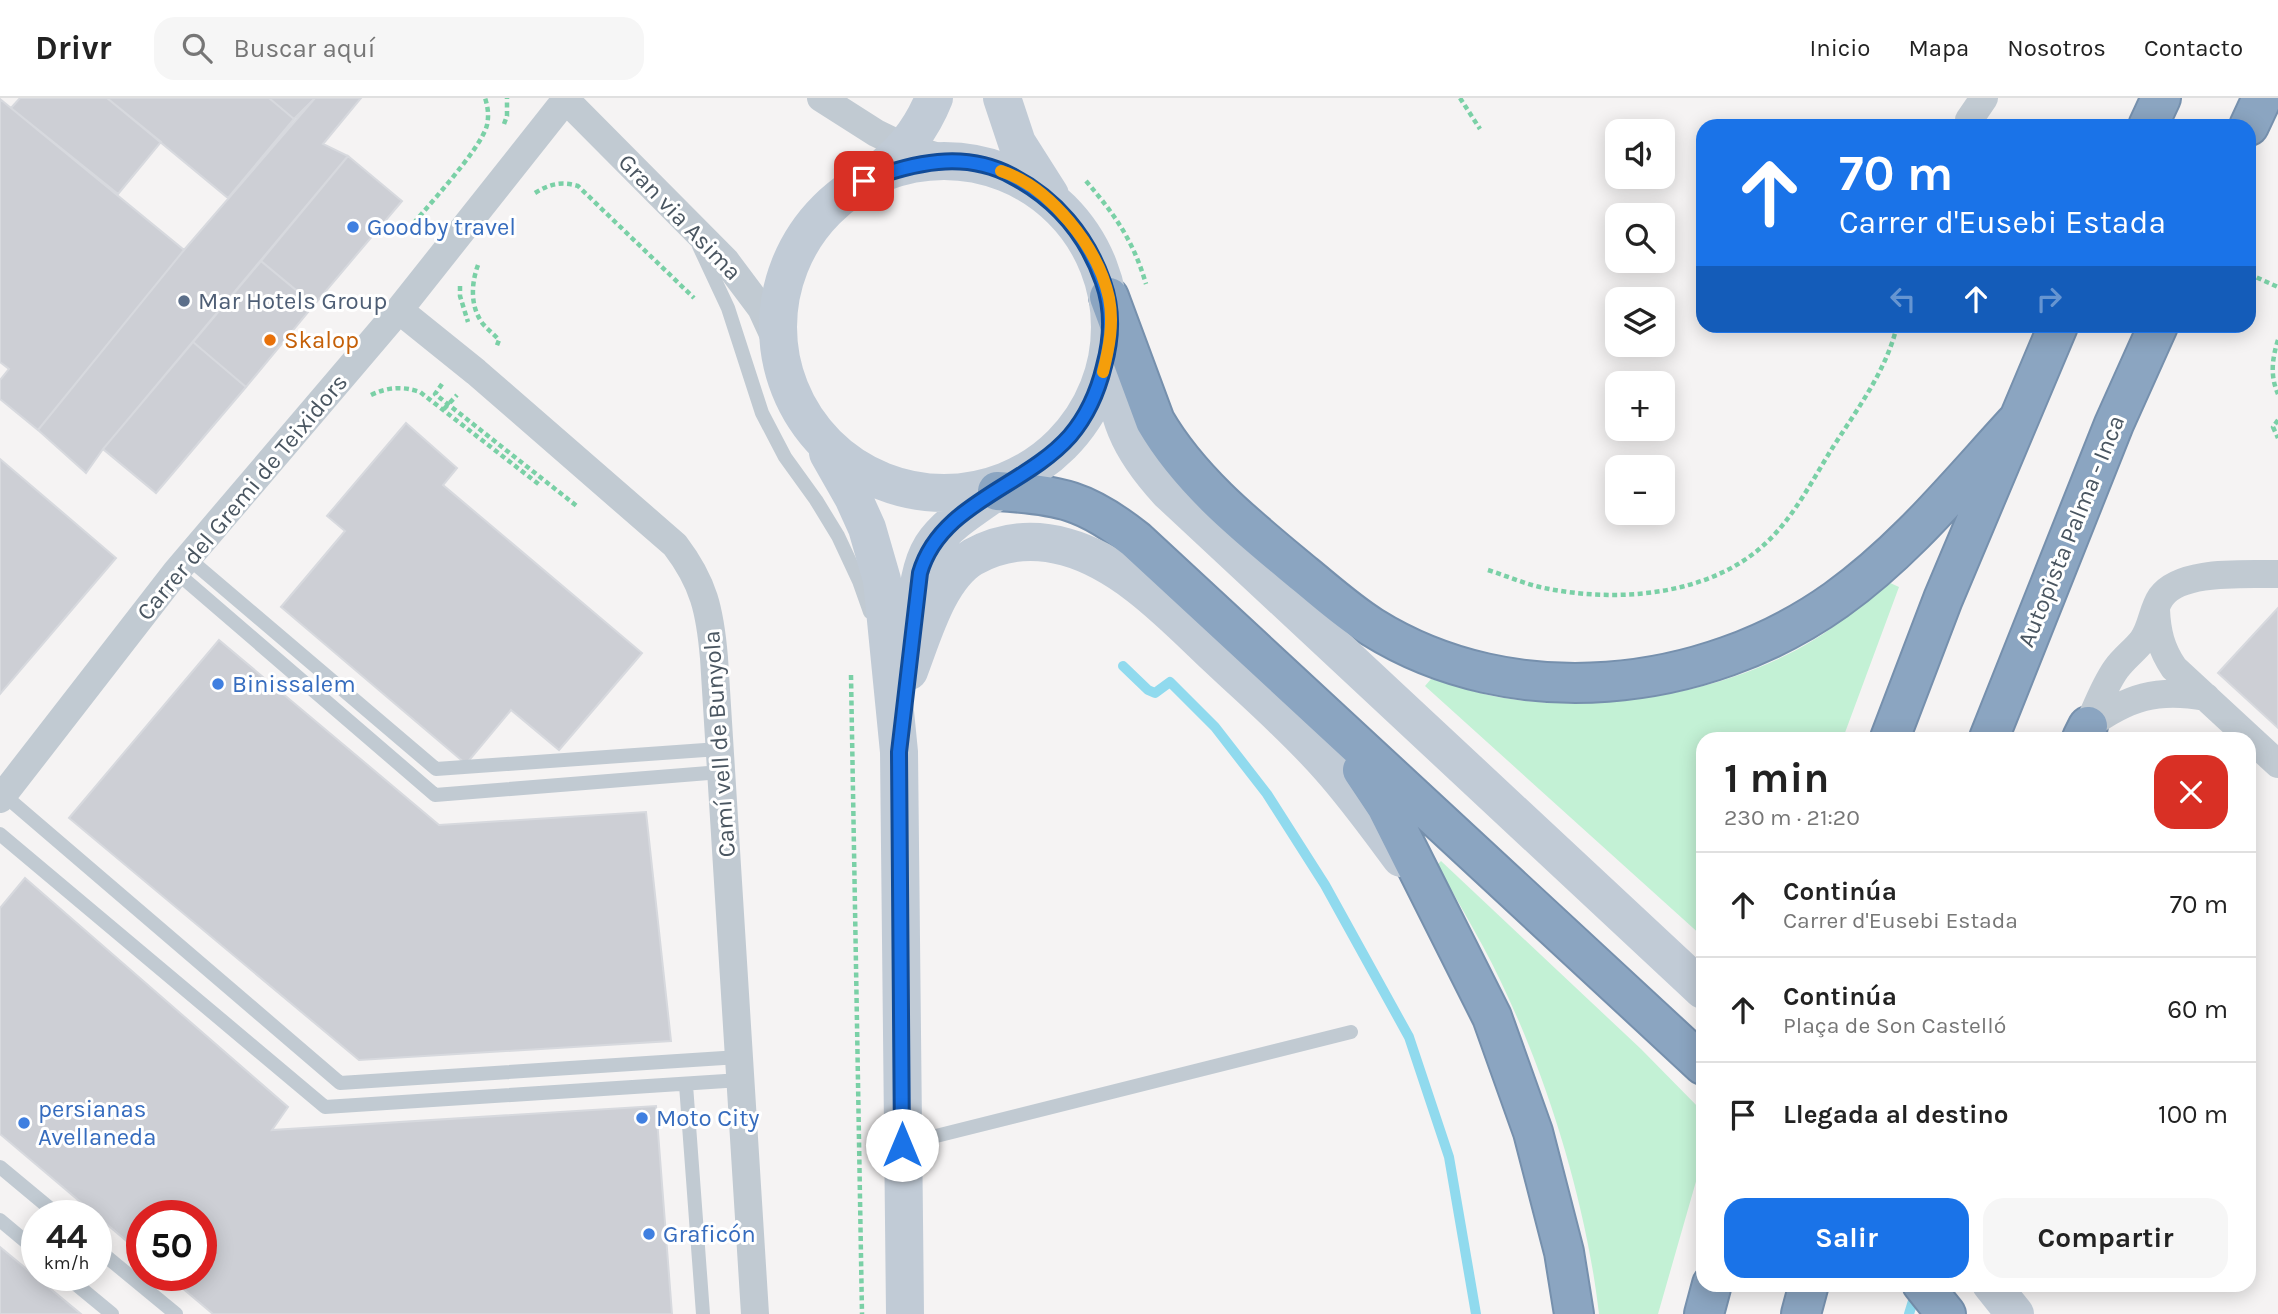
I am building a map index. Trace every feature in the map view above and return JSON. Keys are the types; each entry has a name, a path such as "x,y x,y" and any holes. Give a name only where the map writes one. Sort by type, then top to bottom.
{"highway":[{"path":"2151,119 2161,98"},
{"path":"2252,119 2262,98"},
{"path":"1109,297 1162,434 1185,466 1264,541 1351,613 1374,628 1451,663 1521,679 1592,683 1662,675 1727,658 1778,636 1828,606 1910,538 2016,422"},
{"path":"1892,732 1943,599 2055,333"},
{"name":"Autopista Palma - Inca","path":"1991,732 2047,587 2155,333"},
{"path":"999,484 1080,504 1107,517 1136,540 1696,1058"},
{"path":"1325,716 1386,806 1492,1017 1533,1132 1564,1252 1574,1314"},
{"path":"1704,1314 1711,1292"},
{"path":"1801,1314 1807,1292"},
{"path":"1928,1292 1945,1314"}],"main road":[{"path":"900,672 867,528 853,497 793,395 779,347 778,320 781,291 792,264 820,216 839,197 885,166 905,147 919,128 934,98"},
{"path":"905,1314 900,672 918,584 930,547 947,526 999,484 1048,456 1070,436 1087,413 1099,385 1109,348 1111,325 1109,297 1092,254 1034,173 1017,143 1002,98"},
{"path":"864,181 915,164 956,162 1004,172 1024,182 1063,214"},
{"path":"1109,348 1115,401 1122,421 1141,458 1161,483 1691,979"},
{"path":"820,439 844,462 887,483 944,493 999,484"},
{"path":"900,672 955,573 972,558 1017,541 1053,543 1081,552 1107,565 1161,606 1295,731 1329,765 1437,904"}],"street":[{"path":"821,98 876,134 905,147 956,162"},
{"name":"Carrer del Gremi de Teixidors","path":"2,797 182,565 399,310 566,99"},
{"name":"Gran via Asima","path":"566,99 686,220 740,279 761,308 779,347"},
{"name":"Camí vell de Bunyola","path":"399,310 469,366 675,545 691,567 703,591 709,609 714,658 755,1314"},
{"path":"2085,732 2105,687 2117,667 2142,640 2165,592 2183,581 2213,576 2278,574"},
{"path":"2156,610 2164,653 2174,668 2244,732"},
{"path":"2085,732 2111,709 2148,695 2168,693 2206,697"},
{"path":"2256,744 2278,764"}],"lane":[{"path":"686,220 729,308 762,413 785,457 838,536 900,672"},
{"path":"182,565 436,769 720,761"},
{"path":"182,565 435,795 720,761"},
{"path":"2,797 340,1083 740,1068"},
{"path":"0,834 325,1107 686,1084 740,1068"},
{"path":"902,1145 1350,1032"},
{"path":"686,1084 703,1314"},
{"path":"0,1167 40,1200"},
{"path":"0,1220 21,1238"},
{"path":"112,1261 176,1314"},
{"path":"84,1291 112,1314"}],"path":[{"path":"403,236 479,144 488,124 485,98"},
{"path":"500,132 507,116 508,98"},
{"path":"1460,98 1480,129"},
{"path":"479,144 534,194 561,183 578,186 702,306"},
{"path":"1079,173 1119,221 1135,252 1148,292"},
{"path":"483,256 473,281 474,303 480,321 496,336 499,344 435,394 446,407 541,486"},
{"path":"2256,277 2278,287"},
{"path":"446,407 469,366 479,337 465,316 460,284"},
{"path":"1488,570 1544,588 1626,594 1653,592 1695,582 1736,565 1765,544 1788,518 1880,374 1895,333"},
{"path":"2278,340 2272,371 2278,394"},
{"path":"361,401 383,390 409,388 420,392 446,407 584,512"},
{"path":"2278,420 2273,427 2278,438"},
{"path":"851,673 862,1314"}],"green space":[{"path":"1888,582 1899,587 1845,732 1696,732 1696,931 1425,686 1431,679 1493,696 1532,702 1614,701 1657,696 1739,675 1812,641"},
{"path":"1441,861 1641,1049 1696,1105 1696,1181 1658,1314 1599,1314 1577,1193 1539,1072 1508,997 1437,865"}],"building":[{"path":"20,98 107,98 161,142 118,194 11,108"},
{"path":"107,98 269,98 294,119 228,198"},
{"path":"269,98 315,98 294,119"},
{"name":"Mar Hotels Group","path":"315,98 361,98 323,144 348,156 103,449 86,473 38,430 184,250"},
{"path":"0,99 184,250 38,430 0,399 0,380 9,369 0,362"},
{"path":"348,156 402,201 314,305 261,261"},
{"path":"261,261 314,305 246,387 193,342"},
{"path":"193,342 246,387 156,493 103,449"},
{"path":"406,423 457,468 443,485 642,653 559,750 511,710 466,764 281,607 345,531 327,516"},
{"path":"0,459 116,558 0,694"},
{"path":"2278,608 2278,728 2218,673"},
{"path":"219,640 439,825 646,812 671,1041 359,1060 69,818"},
{"path":"25,878 288,1107 272,1130 656,1106 672,1314 213,1314 186,1291 217,1291 217,1200 126,1200 126,1240 112,1229 112,1200 78,1200 0,1134 0,908"},
{"path":"0,1247 21,1264 21,1291 53,1291 81,1314 0,1314"}],"waterway":[{"path":"1123,666 1148,690 1155,693 1170,682 1215,727 1267,794 1325,885 1409,1037 1449,1157 1476,1314"},
{"path":"1909,1314 1916,1292"}],"slow traffic":[{"path":"1001,171 1024,182 1063,214 1092,254 1109,297 1111,325 1103,372"}],"place":[{"name":"Goodby travel","path":"353,227"},
{"name":"Mar Hotels Group","path":"184,301"},
{"name":"Skalop","path":"270,340"},
{"name":"Binissalem","path":"218,684"},
{"name":"Moto City","path":"642,1118"},
{"name":"persianas Avellaneda","path":"24,1123"},
{"name":"Graficón","path":"649,1234"}],"route":[{"path":"864,181 915,164 956,162 1004,172 1024,182 1063,214 1092,254 1109,297 1111,325 1109,348 1099,385 1087,413 1070,436 1048,456 947,526 930,547 920,573 899,752 902,1145"}]}
